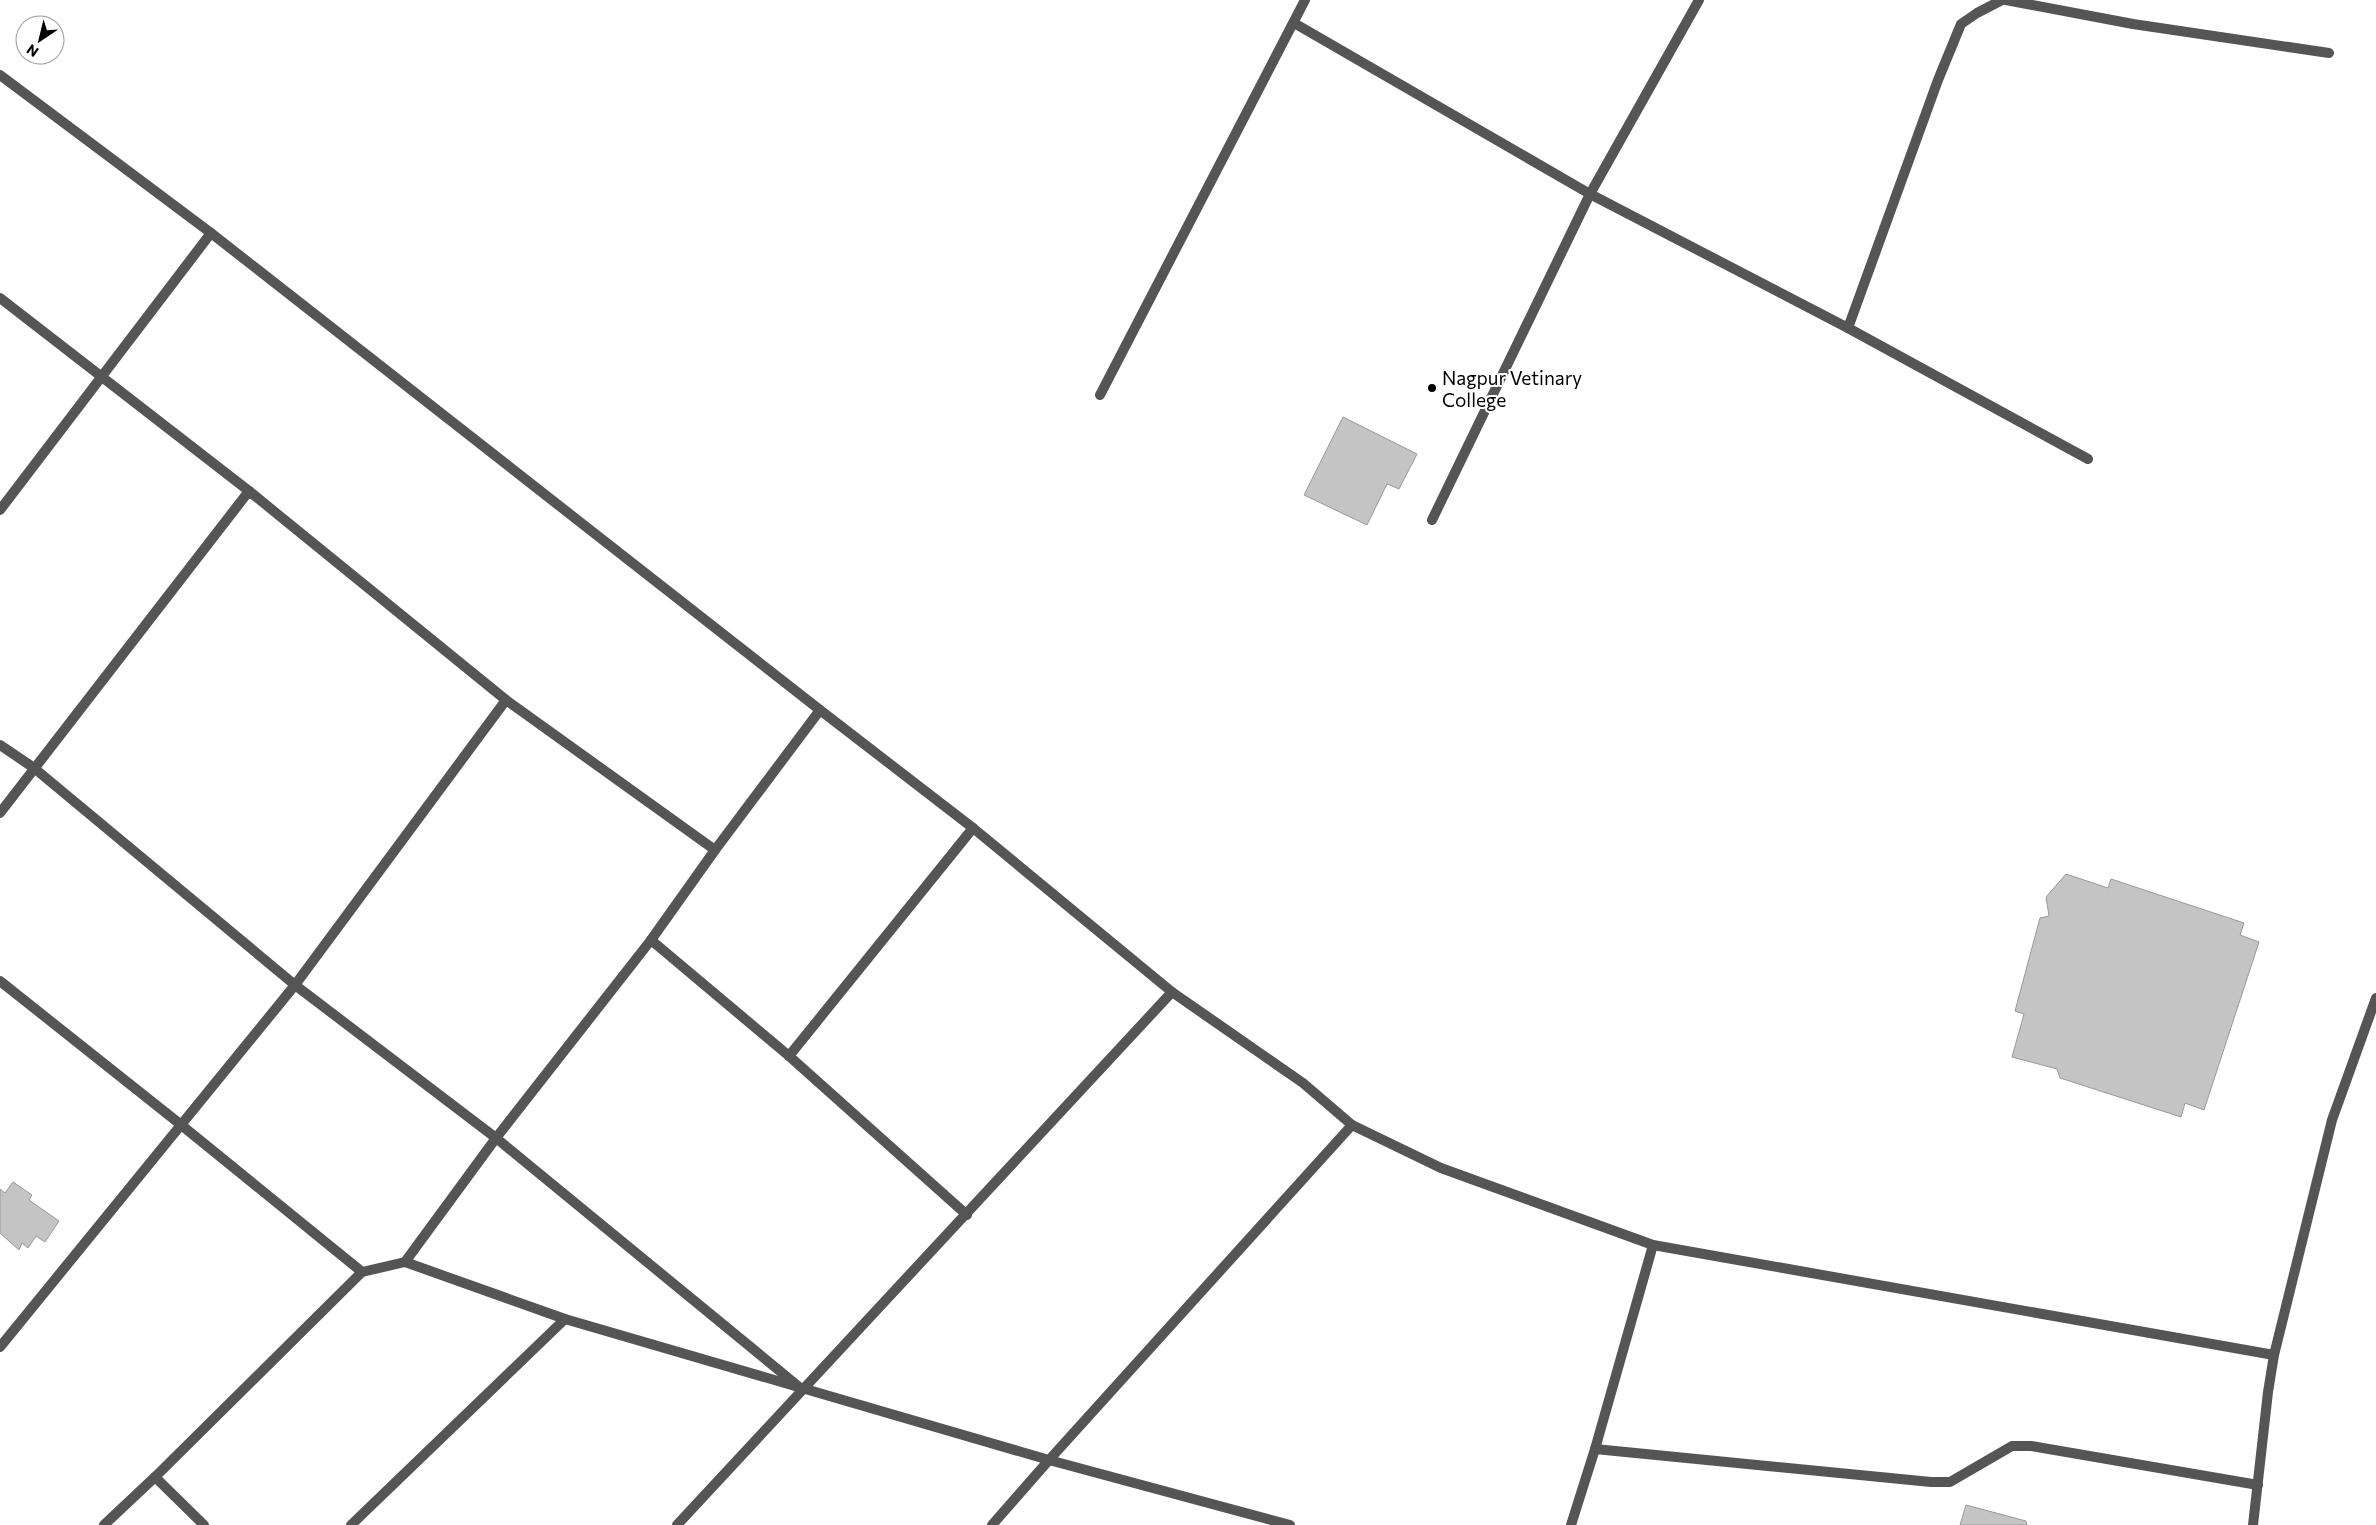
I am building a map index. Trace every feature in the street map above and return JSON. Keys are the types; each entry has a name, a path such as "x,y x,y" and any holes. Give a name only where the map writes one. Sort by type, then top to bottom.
{"street":[{"path":"1100,395 1305,0"},
{"path":"1432,520 1590,194 1699,0"},
{"path":"1848,328 1938,80 1961,24 2002,0"},
{"path":"2006,0 2133,24 2329,53"},
{"path":"1294,23 1590,194 1848,328 2088,458"},
{"path":"0,75 211,233 820,710 974,828 1172,992 1303,1083 1352,1125 1441,1168 1653,1245 2274,1356"},
{"path":"0,510 211,233"},
{"path":"0,298 102,375 249,491 506,700 715,850"},
{"path":"0,814 249,491"},
{"path":"0,1347 295,985 506,700"},
{"path":"405,1262 496,1138 651,940 715,850 820,710"},
{"path":"0,745 34,768 295,985 496,1138 802,1389"},
{"path":"789,1056 974,828"},
{"path":"651,940 789,1056 967,1214"},
{"path":"0,981 362,1272"},
{"path":"676,1525 1172,992"},
{"path":"2254,1525 2268,1392 2274,1356 2332,1120 2376,998"},
{"path":"992,1525 1352,1125"},
{"path":"1571,1525 1595,1449 1653,1245"},
{"path":"104,1525 155,1478 362,1272 405,1262 566,1319 1049,1460 1290,1525"},
{"path":"351,1525 566,1319"},
{"path":"1595,1449 1931,1482 1950,1482 2012,1446 2031,1446 2258,1485"},
{"path":"155,1478 204,1525"}],"building":[{"path":"1343,417 1417,454 1399,489 1387,484 1367,525 1304,495"},
{"path":"2066,874 2108,888 2111,879 2244,923 2240,935 2259,942 2204,1110 2185,1103 2181,1117 2060,1078 2057,1069 2012,1057 2024,1014 2015,1011 2040,918 2049,916 2046,897"},
{"path":"13,1182 32,1195 29,1200 59,1221 45,1242 36,1236 28,1248 22,1243 19,1250 0,1233 0,1189 5,1193"},
{"path":"1966,1505 2026,1521 2027,1525 1960,1525"}],"place":[{"name":"Nagpur Vetinary College","path":"1432,388"}]}
